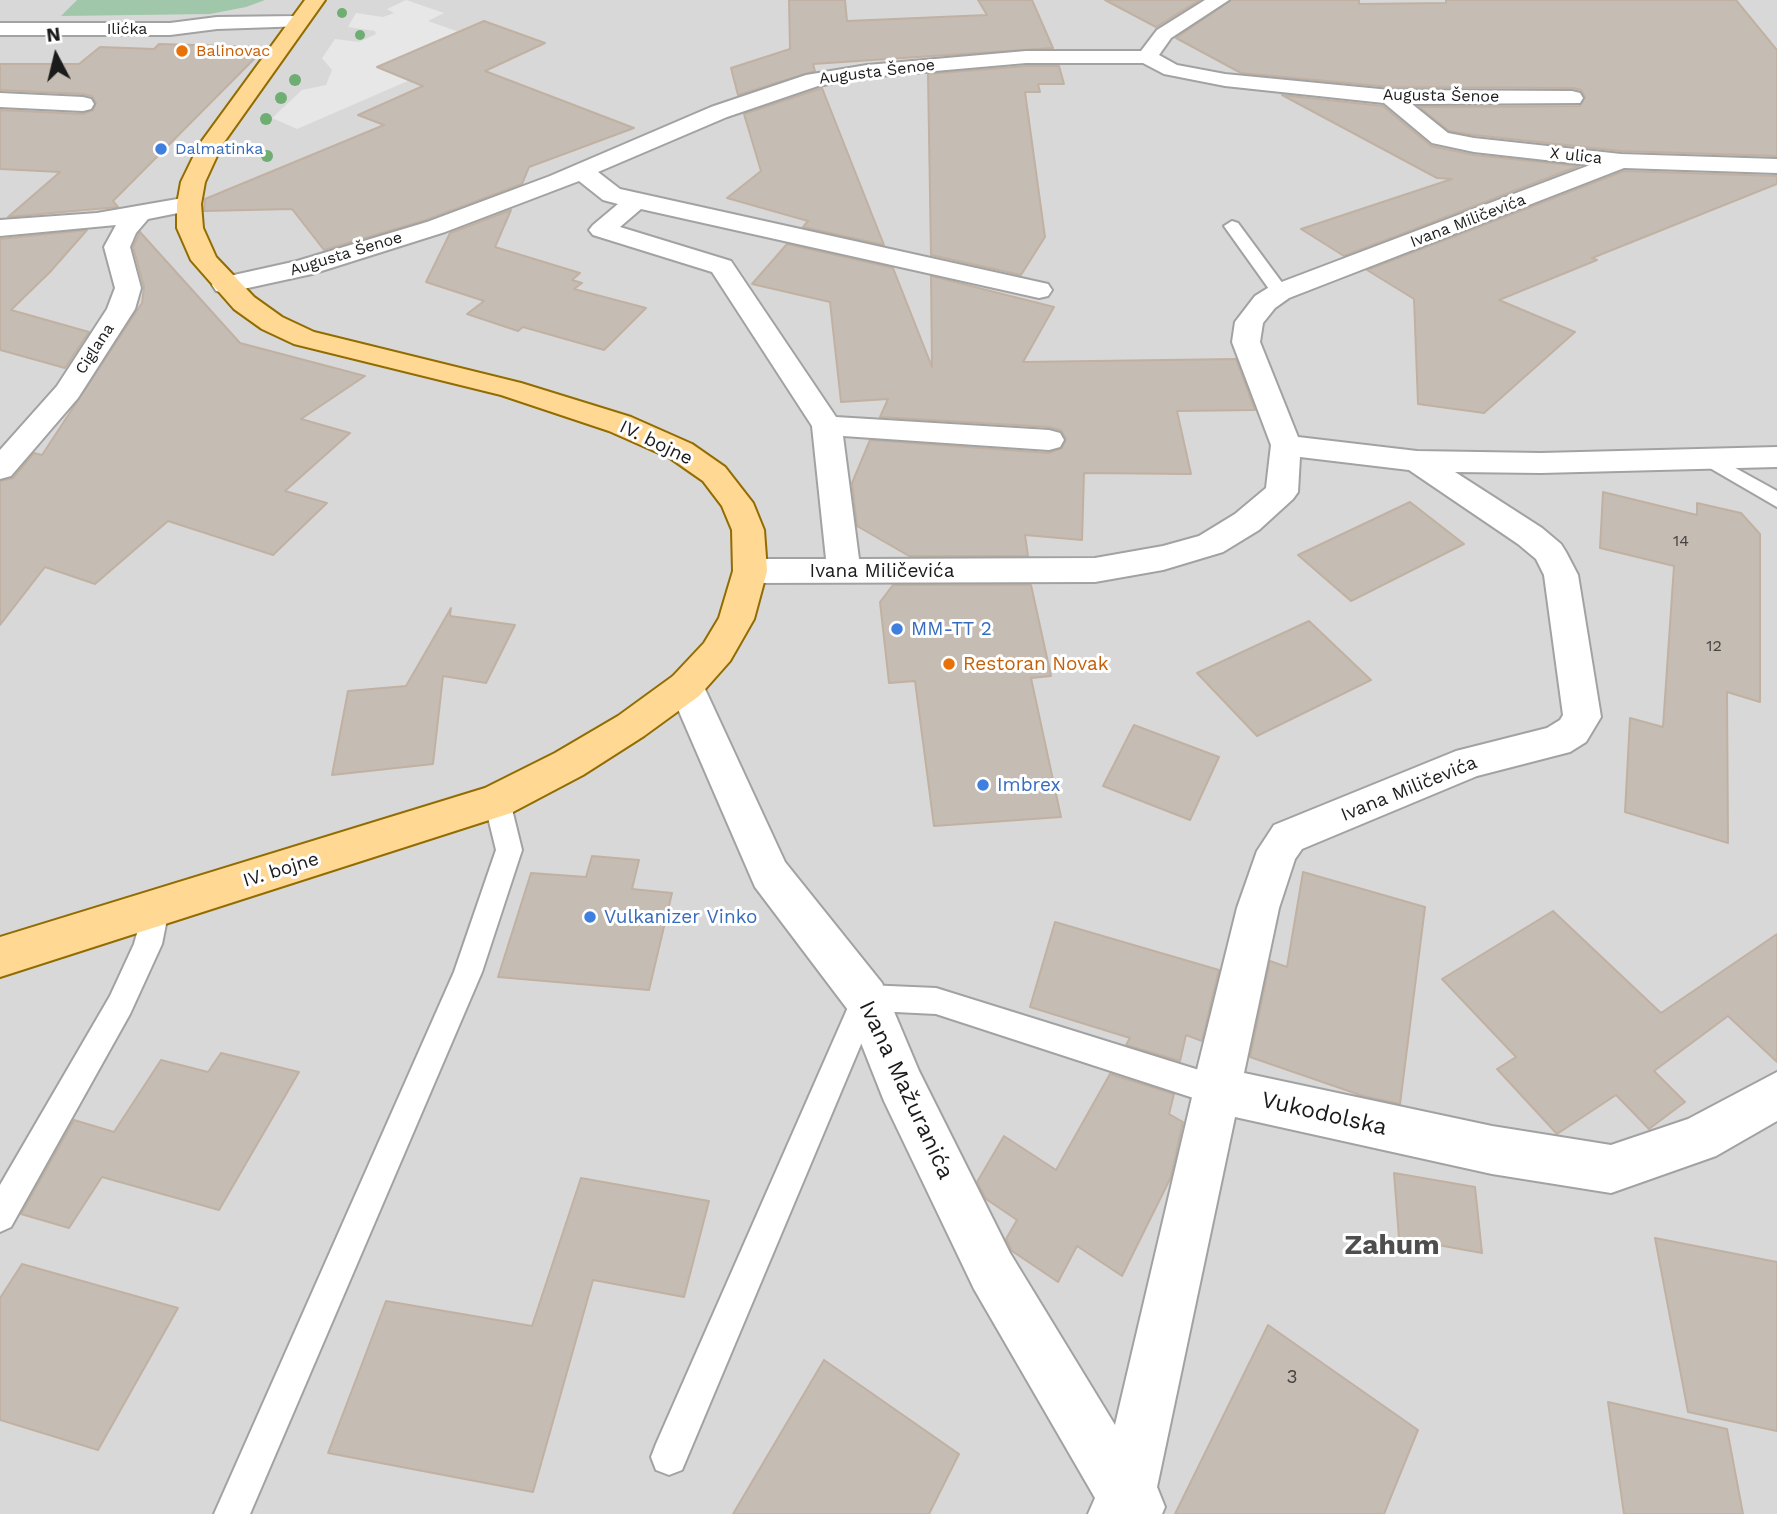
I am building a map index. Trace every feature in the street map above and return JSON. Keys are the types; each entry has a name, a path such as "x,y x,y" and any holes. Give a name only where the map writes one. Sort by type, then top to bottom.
{"main road":[{"name":"IV. bojne","path":"0,957 497,801 579,758 686,687 717,652 736,619 750,571 748,530 737,503 714,474 681,452 620,424 511,390 304,338 272,323 244,303 204,260 190,228 193,182 211,145 315,0"}],"street":[{"path":"1147,57 1164,34 1219,0"},
{"name":"Ilićka","path":"0,29 293,30"},
{"name":"Augusta Šenoe","path":"225,285 303,268 436,227 581,171 719,112 814,80 867,71 1026,57 1147,57 1171,70 1225,80 1390,97 1572,98"},
{"name":"X ulica","path":"1390,97 1440,138 1474,145 1621,161 1777,166"},
{"path":"0,100 83,104"},
{"name":"Ivana Miličevića","path":"750,571 1095,570 1163,558 1211,544 1247,522 1282,492 1286,445 1246,342 1250,322 1265,302 1280,292 1621,161"},
{"path":"581,171 612,195 1039,290"},
{"path":"636,200 602,230 722,267 827,426 844,570"},
{"path":"0,228 97,221 190,204"},
{"name":"Ciglana","path":"0,469 68,392 121,309 128,288 117,247 124,231 139,214"},
{"path":"827,426 1049,440"},
{"name":"Ivana Miličevića","path":"1286,445 1417,461 1541,463 1777,457"},
{"name":"Ivana Miličevića","path":"1215,1090 1258,908 1277,851 1288,837 1470,762 1558,741 1573,731 1582,717 1561,575 1549,552 1530,536 1417,461"},
{"name":"Ivana Mažuranića","path":"686,687 770,874 866,998 901,1085 992,1271 1128,1508"},
{"path":"1128,1508 1215,1090"},
{"name":"Vukodolska","path":"1215,1090 1492,1150 1611,1169 1699,1139 1777,1095"}],"lane":[{"path":"1232,226 1280,292"},
{"path":"1710,460 1777,500"},
{"path":"232,1514 468,972 509,850 497,801"},
{"path":"0,1216 120,1005 148,944 156,909"},
{"path":"669,1457 866,998"},
{"name":"Vukodolska","path":"866,998 936,1001 1215,1090"}],"shaded area":[{"path":"0,0 1777,0 1777,1514 0,1514"},
{"path":"406,0 444,13 428,21 459,32 378,67 410,80 297,129 272,118 302,90 326,85 332,70 322,58 335,39 359,42 376,34 375,31 348,27 356,13 383,17 394,13 387,9"}],"green space":[{"path":"77,0 265,0 210,14 61,16"}],"building":[{"path":"789,0 845,0 847,21 987,15 978,0 1032,0 1053,48 813,64 815,71 738,95 731,68 790,49"},
{"path":"1105,0 1200,0 1156,27"},
{"path":"1231,0 1359,0 1359,4 1446,3 1446,0 1736,0 1777,50 1777,156 1621,151 1474,135 1449,131 1419,107 1580,106 1585,97 1581,90 1573,88 1390,87 1241,73 1176,38"},
{"path":"484,21 545,43 485,71 634,128 529,167 522,184 426,220 324,250 292,209 204,211 205,199 384,125 358,115 423,86 377,67"},
{"path":"159,44 266,47 113,201 118,207 8,217 60,172 0,169 0,110 83,114 93,110 96,103 92,96 83,94 0,90 0,64 79,64 100,47 154,49"},
{"path":"1059,66 1064,84 1038,84 1040,92 1025,92 1045,237 1021,275 931,255 928,74"},
{"path":"822,88 884,245 803,227 808,221 727,198 761,171 744,114"},
{"path":"1282,95 1383,106 1431,146 1474,155 1579,166 1344,256 1301,229 1452,179 1437,178"},
{"path":"1624,171 1777,176 1777,184 1592,258 1597,260 1499,300 1575,332 1484,413 1418,404 1414,299 1367,270"},
{"path":"511,210 495,247 580,273 572,280 582,283 574,289 646,308 604,350 523,327 518,331 467,314 484,301 426,282 450,233"},
{"path":"87,230 50,272 11,310 89,332 65,368 0,350 0,239"},
{"path":"140,232 240,343 365,376 301,419 350,433 285,491 327,503 273,555 168,521 95,584 45,567 0,625 0,481 13,478 34,453 42,455 142,303 144,287 133,247"},
{"path":"787,244 893,268 932,367 931,276 1054,307 1023,362 1236,359 1255,410 1177,411 1191,474 1084,473 1082,540 1025,535 1028,556 909,556 857,526 852,483 870,440 1049,453 1062,448 1066,439 1061,430 1049,427 880,417 888,399 841,402 830,302 752,284"},
{"path":"1603,492 1697,515 1697,503 1741,513 1760,534 1760,702 1727,692 1728,843 1625,812 1630,718 1663,727 1674,566 1600,548"},
{"path":"1410,502 1464,544 1351,601 1298,555"},
{"path":"893,585 1031,585 1051,676 1031,678 1061,817 934,826 915,681 889,683 880,602"},
{"path":"451,608 450,616 515,625 486,683 443,676 433,764 332,775 348,691 406,686"},
{"path":"1309,621 1371,680 1257,736 1197,673"},
{"path":"1134,725 1219,757 1190,820 1103,786"},
{"path":"592,856 639,860 632,889 672,893 649,990 498,977 531,873 586,877"},
{"path":"1303,872 1425,907 1400,1104 1363,1096 1250,1057 1270,961 1287,967"},
{"path":"1553,911 1661,1013 1777,934 1777,1062 1728,1016 1654,1071 1685,1102 1649,1129 1616,1095 1557,1134 1497,1069 1516,1057 1442,979"},
{"path":"1055,922 1219,970 1202,1041 1186,1035 1180,1061 1126,1045 1130,1038 1030,1007"},
{"path":"221,1053 299,1072 219,1210 102,1177 69,1228 21,1214 74,1120 114,1132 161,1060 208,1072"},
{"path":"1110,1074 1174,1094 1169,1114 1183,1122 1171,1177 1122,1276 1077,1246 1058,1282 1012,1251 1006,1239 1017,1220 986,1199 977,1182 1004,1136 1056,1170"},
{"path":"1394,1173 1475,1187 1482,1253 1399,1238"},
{"path":"581,1178 709,1201 684,1297 593,1280 533,1492 328,1453 386,1301 532,1326"},
{"path":"1655,1238 1777,1262 1777,1431 1688,1412"},
{"path":"22,1264 178,1308 98,1450 0,1420 0,1298"},
{"path":"1268,1325 1418,1430 1384,1514 1175,1514"},
{"path":"824,1360 959,1454 929,1514 733,1514"},
{"path":"1608,1402 1727,1429 1743,1514 1624,1514"}],"place":[{"name":"Balinovac","path":"182,51"},
{"name":"Dalmatinka","path":"161,149"},
{"name":"MM-TT 2","path":"897,629"},
{"name":"Restoran Novak","path":"949,664"},
{"name":"Imbrex","path":"983,785"},
{"name":"Vulkanizer Vinko","path":"590,917"}],"district":[{"name":"Zahum","path":"1392,1246"}]}
